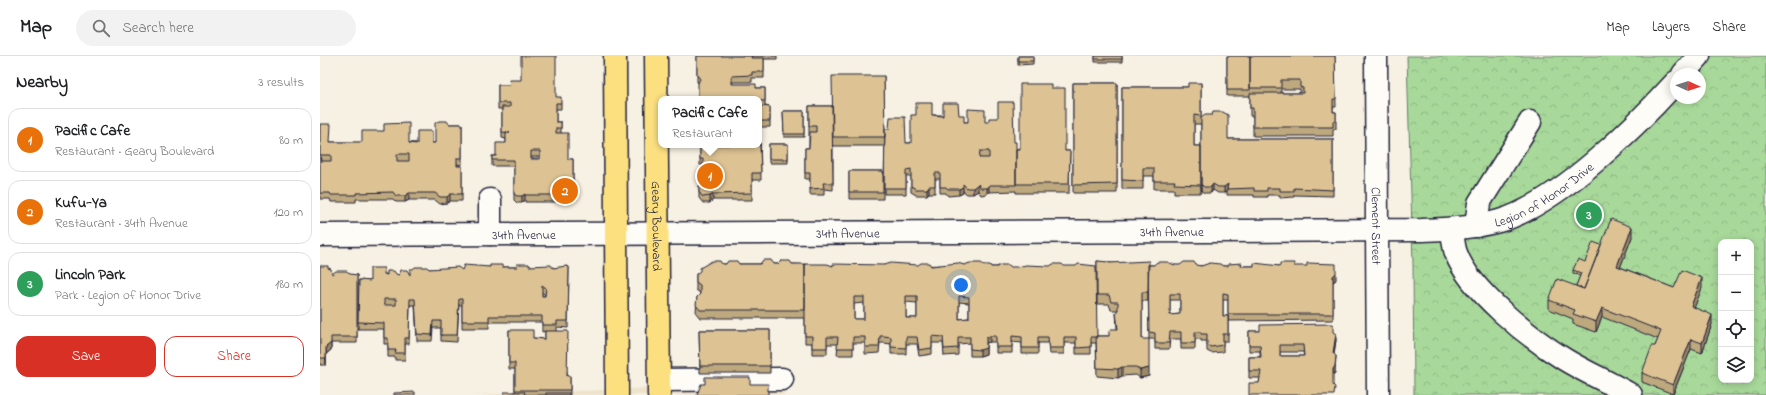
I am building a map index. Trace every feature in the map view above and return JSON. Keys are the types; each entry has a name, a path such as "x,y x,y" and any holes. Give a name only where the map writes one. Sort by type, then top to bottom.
{"main road":[{"path":"615,56 616,395"},
{"name":"Geary Boulevard","path":"656,56 659,388"}],"street":[{"name":"Clement Street","path":"1376,56 1378,395"},
{"path":"1688,68 1699,56"},
{"name":"Legion of Honor Drive","path":"1377,230 1452,229 1499,221 1517,214 1556,191 1614,144 1670,88"},
{"path":"1476,226 1479,204 1530,122"},
{"path":"490,200 490,234"},
{"path":"1452,229 1456,252 1461,263 1479,289 1527,332 1557,354 1631,395"},
{"name":"34th Avenue","path":"320,235 1377,230"},
{"path":"659,388 782,379"}],"shaded area":[{"path":"784,386 784,395 469,395 680,387"}],"green space":[{"path":"1407,56 1766,56 1766,395 1414,395 1413,265"}],"building":[{"path":"521,56 556,56 556,97 561,97 561,103 556,103 556,122 561,122 561,128 556,128 556,133 568,133 568,159 573,159 573,193 570,193 570,195 525,194 522,196 517,196 514,194 514,160 492,160 492,156 496,156 496,143 506,143 506,133 510,133 502,132 502,107 510,107 510,103 498,103 498,85 510,85 509,80 521,80","holes":["531,151 540,151 540,159 531,159"]},
{"path":"697,56 752,56 751,58 764,58 764,72 752,72 752,75 732,76 732,84 756,84 756,88 765,88 765,101 762,101 762,96 698,96 698,83 700,79 697,75"},
{"path":"1018,56 1033,56 1033,61 1018,61"},
{"path":"1095,56 1122,56 1122,59 1095,59"},
{"path":"1227,56 1250,56 1250,90 1227,90"},
{"path":"1250,56 1335,56 1336,99 1333,99 1333,112 1336,112 1336,121 1333,121 1333,127 1253,127 1253,108 1250,108 1250,93 1303,93 1303,88 1300,87 1300,80 1281,80 1281,88 1250,88"},
{"path":"832,76 884,76 885,137 833,137"},
{"path":"1073,83 1117,83 1117,184 1073,185"},
{"path":"1188,83 1201,83 1201,116 1194,115 1194,146 1201,146 1201,185 1174,184 1175,181 1154,181 1154,168 1143,168 1143,181 1122,180 1122,87 1188,87"},
{"path":"1020,84 1051,84 1051,88 1065,88 1065,151 1070,151 1069,184 1016,184 1016,149 1020,149"},
{"path":"998,102 1013,102 1014,142 1016,142 1016,185 989,185 987,188 981,188 978,184 973,188 967,188 963,184 963,187 959,189 948,189 946,187 940,187 940,173 935,173 935,186 929,186 927,189 916,189 911,186 911,169 906,170 906,188 884,188 885,129 889,129 890,117 905,117 906,143 911,143 911,115 916,115 916,103 932,103 932,115 943,116 943,103 958,103 959,115 964,115 964,122 968,122 968,109 985,110 985,122 989,122 989,118 998,118","holes":["980,151 989,151 989,158 979,158"]},
{"path":"762,106 770,107 770,121 762,121"},
{"path":"809,106 832,106 833,183 823,183 824,188 810,189 810,173 805,173 805,148 809,148 810,132 816,132 816,126 809,126"},
{"path":"783,111 804,111 804,134 784,134"},
{"path":"1213,112 1223,112 1228,115 1228,139 1333,139 1333,190 1294,188 1294,191 1280,191 1280,188 1267,188 1267,191 1254,191 1254,188 1227,189 1228,184 1224,187 1218,187 1213,184 1211,187 1204,187 1201,184 1201,118 1205,115 1212,115"},
{"path":"439,121 447,121 449,124 462,124 462,158 457,158 457,166 462,166 462,194 450,194 447,197 440,197 435,193 409,193 405,196 396,196 393,192 356,193 356,195 331,195 330,193 320,193 320,155 320,124 331,124 330,142 362,142 362,131 384,131 384,124 409,123 409,143 417,144 417,131 432,131 432,143 435,143 435,123","holes":["397,154 409,154 409,161 397,161","320,155 331,155 331,161 321,161"]},
{"path":"769,144 788,144 788,159 769,159"},
{"path":"700,148 760,148 761,173 752,173 752,193 713,194 703,197 699,192 699,186 703,184 703,159 700,159"},
{"path":"849,171 883,171 883,192 849,192"},
{"path":"1611,219 1632,227 1617,266 1674,288 1682,270 1702,278 1691,306 1712,315 1702,343 1691,339 1673,385 1642,373 1652,346 1655,346 1661,331 1602,308 1596,322 1573,314 1575,310 1549,300 1557,279 1584,289"},
{"path":"1593,242 1601,245 1584,289 1576,286 1581,273 1573,270 1578,259 1585,262"},
{"path":"763,260 771,260 774,264 778,264 781,261 790,261 792,264 805,264 805,310 700,310 696,305 697,297 700,294 700,285 696,282 696,274 700,271 700,268 712,261 720,261 722,264 726,264 728,261 737,261 739,264 760,264"},
{"path":"1097,261 1109,263 1149,261 1148,292 1142,292 1142,339 1149,339 1149,368 1140,370 1136,367 1122,367 1118,369 1097,368 1096,336 1109,336 1109,331 1111,329 1118,329 1116,312 1118,310 1118,302 1111,302 1109,295 1097,295"},
{"path":"1157,262 1167,262 1180,265 1184,262 1194,262 1196,265 1201,266 1210,263 1220,264 1223,266 1242,263 1241,266 1254,266 1254,263 1280,266 1280,263 1294,263 1294,266 1307,266 1307,263 1336,264 1336,273 1333,276 1333,314 1228,314 1228,294 1223,293 1223,316 1228,316 1228,334 1223,334 1223,345 1211,347 1207,345 1207,334 1201,334 1201,332 1195,332 1195,343 1181,343 1181,332 1170,332 1169,343 1155,343 1155,333 1149,332 1148,265 1154,265","holes":["1170,294 1180,294 1180,314 1170,315"]},
{"path":"891,263 918,265 921,263 929,263 931,266 958,263 964,265 970,263 981,263 984,265 990,265 991,267 997,267 1000,265 1009,265 1011,267 1026,265 1050,266 1053,264 1062,264 1064,266 1076,266 1078,264 1096,266 1097,337 1091,337 1091,347 1076,348 1076,337 1064,337 1064,348 1049,348 1048,337 1038,337 1038,348 1022,348 1022,337 1012,336 1012,347 996,347 996,336 990,336 986,337 986,348 980,350 970,349 970,337 958,337 958,348 944,349 943,337 932,336 932,348 919,350 917,337 906,337 906,348 891,347 891,337 880,336 879,347 865,347 865,337 853,337 853,348 837,348 838,337 827,337 827,348 812,348 812,336 805,336 805,264 827,264 833,266 833,264 884,265","holes":["906,296 917,296 917,318 906,318","959,296 969,297 969,318 959,319","854,297 864,297 864,319 854,319"]},
{"path":"517,264 529,264 529,266 551,265 553,268 569,267 568,321 557,321 557,325 542,325 542,316 489,316 489,321 462,321 462,299 459,299 457,335 441,335 441,321 433,321 432,335 417,334 415,299 410,299 409,338 405,338 405,353 395,353 396,350 388,350 388,338 384,338 384,323 358,322 359,280 370,281 370,268 384,268 384,274 387,275 387,271 394,271 399,275 401,270 407,270 410,275 410,269 415,267 427,267 429,269 458,267 462,270 464,265 490,267 490,265 502,265 502,267 517,267","holes":["542,285 546,288 545,296 542,296","384,299 396,299 396,305 384,305"]},
{"path":"320,266 328,266 328,268 331,269 332,274 336,271 347,271 350,274 357,275 357,337 331,337 331,343 326,347 326,358 320,358"},
{"path":"1333,324 1333,332 1336,334 1333,353 1336,356 1335,366 1333,369 1333,385 1335,387 1334,395 1249,395 1249,383 1259,383 1261,371 1249,371 1249,357 1261,357 1260,345 1249,345 1249,331 1260,331 1260,325","holes":["1280,345 1303,345 1304,356 1280,356"]},
{"path":"509,330 533,330 533,338 545,339 545,331 568,331 567,376 570,376 570,390 515,390 515,363 509,363"},
{"path":"699,330 770,330 770,366 700,366"},
{"path":"705,377 750,377 750,384 768,384 768,395 697,395 701,384 705,384"},
{"path":"415,392 415,395 394,395 394,393"},
{"path":"504,392 525,392 524,395 504,395"},
{"path":"546,393 569,393 569,395 546,395"}],"place":[{"name":"Pacific Cafe","path":"710,176"},
{"name":"Kufu-Ya","path":"565,191"},
{"name":"Lincoln Park","path":"1589,215"}]}
